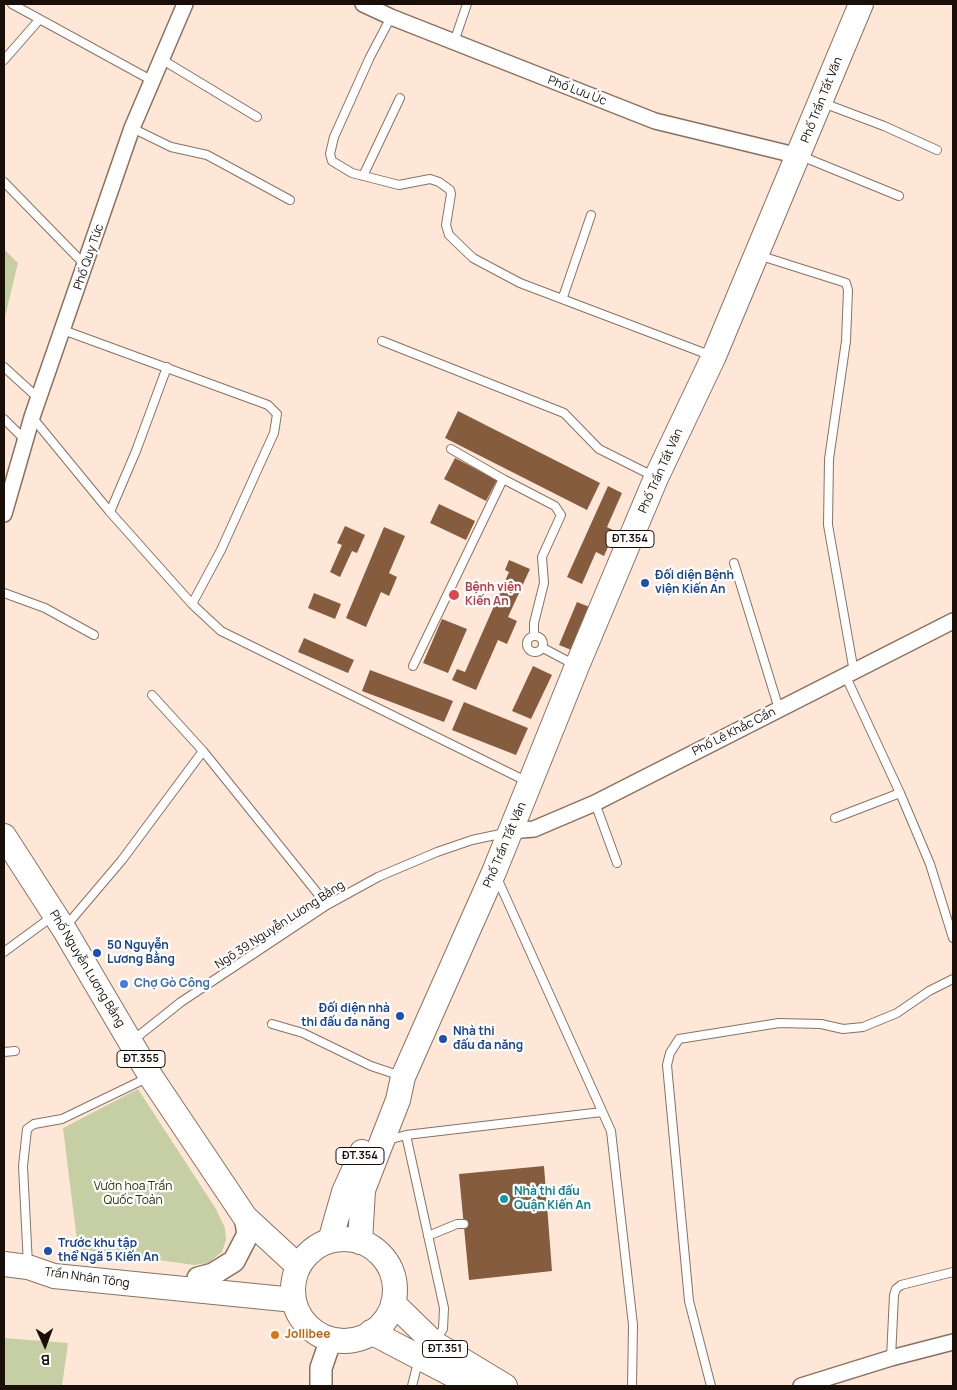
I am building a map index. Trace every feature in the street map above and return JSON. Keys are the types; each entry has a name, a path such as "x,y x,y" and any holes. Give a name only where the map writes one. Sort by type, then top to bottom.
{"main road":[{"name":"Phố Trần Tất Văn","path":"360,1242 363,1190 398,1100 403,1077 494,872 577,666 656,478 714,356 861,4"},
{"name":"Phố Nguyễn Lương Bằng","path":"4,836 59,922 151,1077 245,1217 295,1283"},
{"name":"Phố Trần Tất Văn","path":"330,1241 344,1192 386,1096 403,1077"},
{"path":"198,1278 213,1274 234,1261 248,1234 245,1217"},
{"path":"350,1240 360,1242 375,1250 387,1262 393,1278 393,1303 386,1318 371,1332 352,1340 331,1339 322,1336 307,1325 295,1283 312,1250 330,1241 350,1240"},
{"name":"Trần Nhân Tông","path":"28,1267 56,1263 198,1278 295,1283"},
{"path":"4,1264 28,1267"},
{"name":"Trần Nhân Tông","path":"28,1267 54,1276 295,1283"},
{"name":"ĐT.351","path":"393,1303 429,1351 474,1386"},
{"name":"ĐT.351","path":"371,1332 429,1351 505,1386"},
{"path":"321,1386 321,1368 331,1339"}],"street":[{"name":"Phố Quy Tức","path":"4,514 38,398 86,266 132,128 184,4"},
{"name":"Phố Lưu Úc","path":"363,4 391,17 656,121 799,156"},
{"name":"Phố Lê Khắc Cần","path":"510,831 534,829 595,803 953,621"},
{"path":"803,1386 891,1358 953,1342"}],"lane":[{"path":"12,4 151,80"},
{"path":"454,42 467,4"},
{"path":"391,17 354,91 334,138 330,154 332,161 340,168 399,186 420,180 440,182 450,190 446,225 449,235 460,248 485,265 520,283 563,297 714,356"},
{"path":"4,60 39,20"},
{"path":"160,58 257,117"},
{"path":"363,176 400,98"},
{"path":"821,102 884,126 936,150"},
{"path":"132,128 171,147 207,155 290,200"},
{"path":"799,156 899,196"},
{"path":"4,182 86,266"},
{"path":"563,297 591,215"},
{"path":"757,255 846,283 848,290 846,341 829,459 828,525 850,675 930,864 953,938"},
{"path":"63,330 268,406 277,414 277,423 270,442 221,550 192,604"},
{"path":"382,341 564,413 599,449 656,478"},
{"path":"4,367 38,398"},
{"path":"110,512 136,451 167,367"},
{"path":"32,417 110,512 192,604 221,632 530,783"},
{"path":"4,419 25,440"},
{"path":"450,449 555,506 561,515 542,557 544,583 534,623 534,636"},
{"path":"413,666 503,479"},
{"path":"734,563 779,709"},
{"path":"4,592 45,608 94,636"},
{"path":"534,636 540,638 544,644 537,652 528,648 528,641 534,636"},
{"path":"542,648 577,666"},
{"path":"152,695 204,751 327,905"},
{"path":"4,952 59,922 122,860 204,751"},
{"path":"834,818 900,792"},
{"path":"595,803 617,863"},
{"name":"Ngõ 39 Nguyễn Lương Bằng","path":"131,1042 182,1002 327,905 378,877 437,852 472,840 510,831"},
{"path":"494,872 611,1132 634,1325 631,1364 632,1386"},
{"path":"710,1386 689,1301 667,1065 670,1053 679,1039 779,1022 822,1024 843,1029 863,1027 897,1014 928,992 953,979"},
{"path":"272,1024 303,1033 371,1066 403,1077"},
{"path":"4,1052 15,1051"},
{"path":"28,1267 22,1166 27,1129 34,1124 62,1119 151,1077"},
{"path":"382,1142 406,1135 602,1112"},
{"path":"406,1135 444,1308 443,1329 416,1370 412,1386"},
{"path":"428,1236 457,1224 464,1224"},
{"path":"891,1358 894,1295 896,1289 901,1285 953,1272"}],"green space":[{"path":"4,249 18,263 4,321"},
{"name":"Vườn hoa Trần Quốc Toản","path":"138,1089 216,1209 225,1228 226,1240 222,1252 208,1263 194,1265 78,1249 63,1128"},
{"path":"4,1338 68,1343 62,1386 4,1386"}],"building":[{"path":"458,411 600,483 587,510 445,438"},
{"path":"455,458 497,480 486,501 444,479"},
{"path":"608,486 622,493 607,527 615,531 604,556 596,552 582,584 567,577"},
{"path":"439,504 475,521 466,540 430,523"},
{"path":"345,526 365,535 357,553 352,551 340,577 330,572 342,545 337,543"},
{"path":"384,527 405,536 389,573 397,577 389,596 381,592 366,627 346,618"},
{"path":"509,560 530,569 508,617 517,621 507,644 498,640 476,690 452,680 457,669 465,672 509,572 505,570"},
{"path":"314,593 341,604 335,619 308,608"},
{"path":"577,602 592,608 574,651 559,645"},
{"path":"442,619 467,629 448,673 423,663"},
{"path":"304,638 354,660 348,673 298,652"},
{"path":"533,666 552,675 531,719 512,711"},
{"path":"370,670 453,701 444,722 362,691"},
{"path":"464,702 528,728 516,755 452,730"},
{"name":"Nhà thi đấu Quận Kiến An","path":"544,1166 552,1271 469,1280 459,1174"}],"place":[{"name":"Đối diện Bệnh viện Kiến An","path":"645,583"},
{"name":"Bệnh viện Kiến An","path":"454,595"},
{"name":"50 Nguyễn Lương Bằng","path":"97,953"},
{"name":"Chợ Gò Công","path":"124,984"},
{"name":"Đối diện nhà thi đấu đa năng","path":"400,1016"},
{"name":"Nhà thi đấu đa năng","path":"443,1039"},
{"name":"Nhà thi đấu Quận Kiến An","path":"504,1199"},
{"name":"Trước khu tập thể Ngã 5 Kiến An","path":"48,1251"},
{"name":"Jollibee","path":"275,1335"}]}
